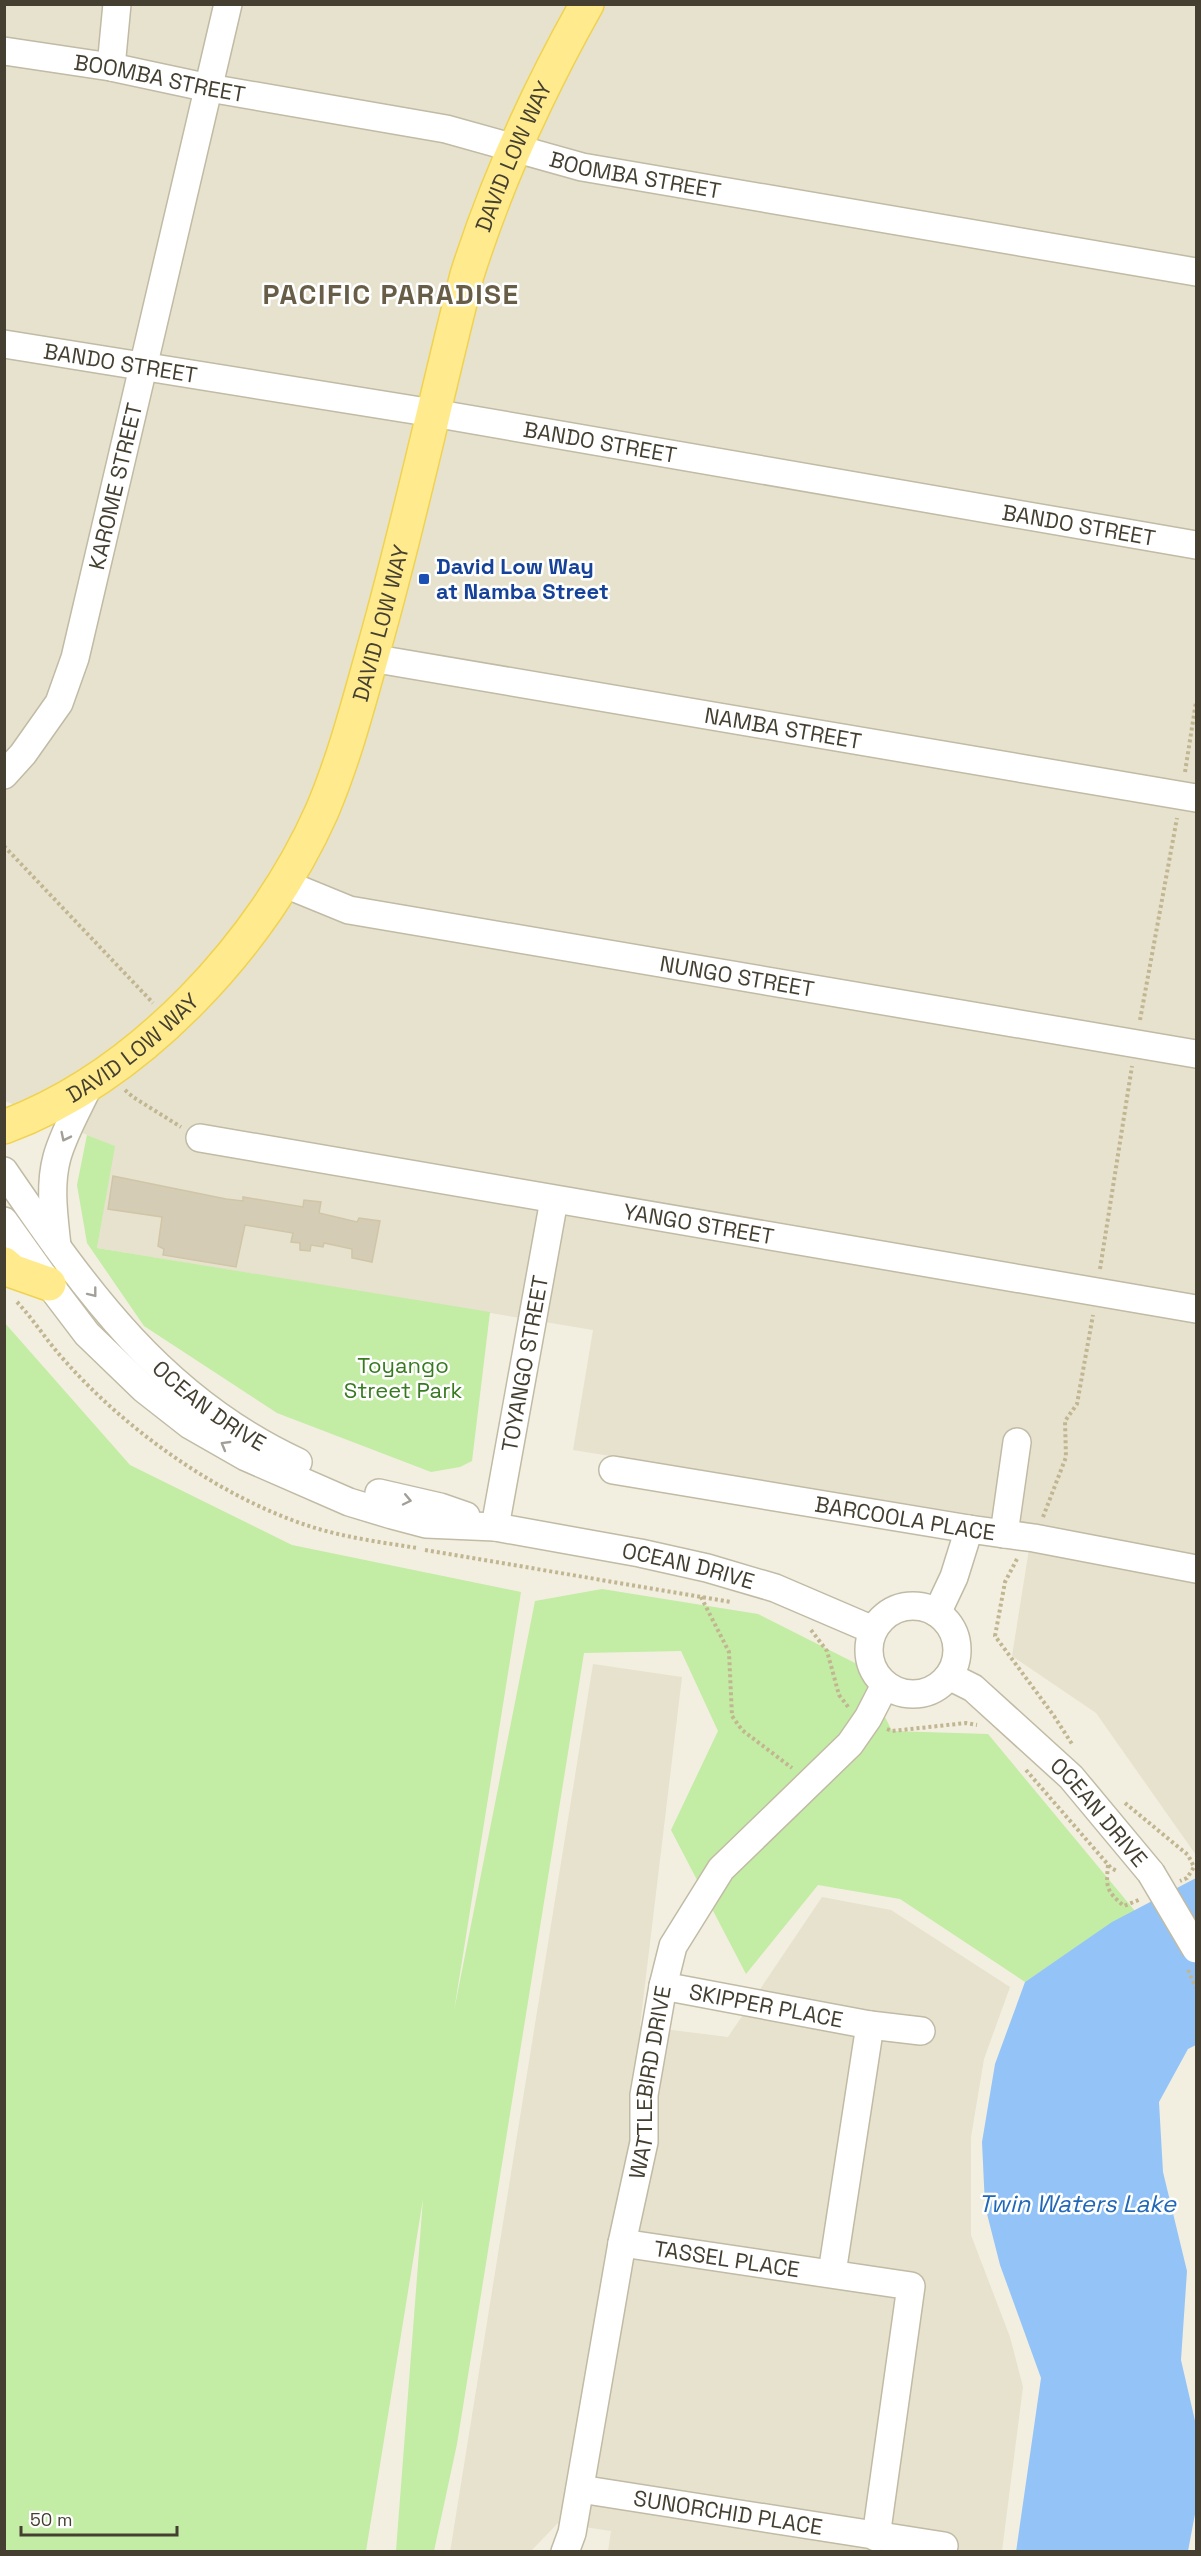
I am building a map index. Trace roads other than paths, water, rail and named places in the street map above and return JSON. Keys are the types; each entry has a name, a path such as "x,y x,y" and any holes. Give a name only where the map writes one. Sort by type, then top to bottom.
{"main road":[{"name":"DAVID LOW WAY","path":"4,1127 56,1104 98,1078 172,1021 232,955 283,883 303,850 322,811 338,769 371,658 394,577 474,253 497,185 513,148 587,4"},
{"path":"4,1264 12,1271 49,1284"}],"street":[{"path":"111,67 117,4"},
{"name":"KAROME STREET","path":"4,776 23,754 58,703 75,658 228,4"},
{"name":"BOOMBA STREET","path":"4,51 111,67 209,88 446,129 582,167 1197,272"},
{"name":"BANDO STREET","path":"4,344 433,413 1197,545"},
{"name":"NAMBA STREET","path":"371,658 1189,797"},
{"name":"NUNGO STREET","path":"283,883 349,910 1197,1054"},
{"path":"57,1247 53,1196 57,1158 63,1138 98,1078"},
{"name":"YANGO STREET","path":"200,1138 1197,1309"},
{"name":"OCEAN DRIVE","path":"4,1170 57,1247 124,1333 159,1369 194,1399 274,1450 354,1485 440,1507 495,1527"},
{"name":"TOYANGO STREET","path":"495,1527 554,1200"},
{"name":"OCEAN DRIVE","path":"4,1221 87,1334 144,1389 190,1425 246,1457 349,1502 392,1515 426,1524 495,1527 639,1553 707,1568 775,1587 873,1630"},
{"path":"1004,1534 1017,1442"},
{"name":"BARCOOLA PLACE","path":"613,1470 1034,1538 1197,1569"},
{"path":"937,1613 954,1577 969,1529"},
{"path":"908,1606 923,1607 937,1613 954,1635 957,1649 955,1663 949,1676 933,1689 912,1695 898,1692 885,1685 875,1674 869,1660 868,1645 873,1630 894,1610 908,1606"},
{"name":"OCEAN DRIVE","path":"949,1676 973,1688 1071,1777 1197,1949"},
{"name":"WATTLEBIRD DRIVE","path":"565,2552 572,2532 622,2243 644,2142 644,2095 663,1986 673,1946 721,1869 850,1744 868,1718 885,1685"},
{"name":"SKIPPER PLACE","path":"663,1986 870,2025 921,2031"},
{"name":"SKIPPER PLACE","path":"855,2133 870,2025"},
{"name":"TASSEL PLACE","path":"832,2273 855,2133"},
{"name":"TASSEL PLACE","path":"622,2243 911,2286 876,2537"},
{"name":"SUNORCHID PLACE","path":"580,2489 944,2546"}],"water":[{"name":"Twin Waters Lake","path":"1196,1878 1196,2045 1188,2049 1159,2102 1163,2172 1187,2271 1181,2360 1196,2425 1196,2509 1188,2551 1016,2552 1041,2378 1000,2265 985,2206 982,2142 995,2064 1025,1982 1112,1922"}],"place":[{"name":"David Low Way at Namba Street","path":"424,579"}],"district":[{"name":"PACIFIC PARADISE","path":"391,294"}],"park label":[{"name":"Toyango Street Park","path":"403,1378"}]}
